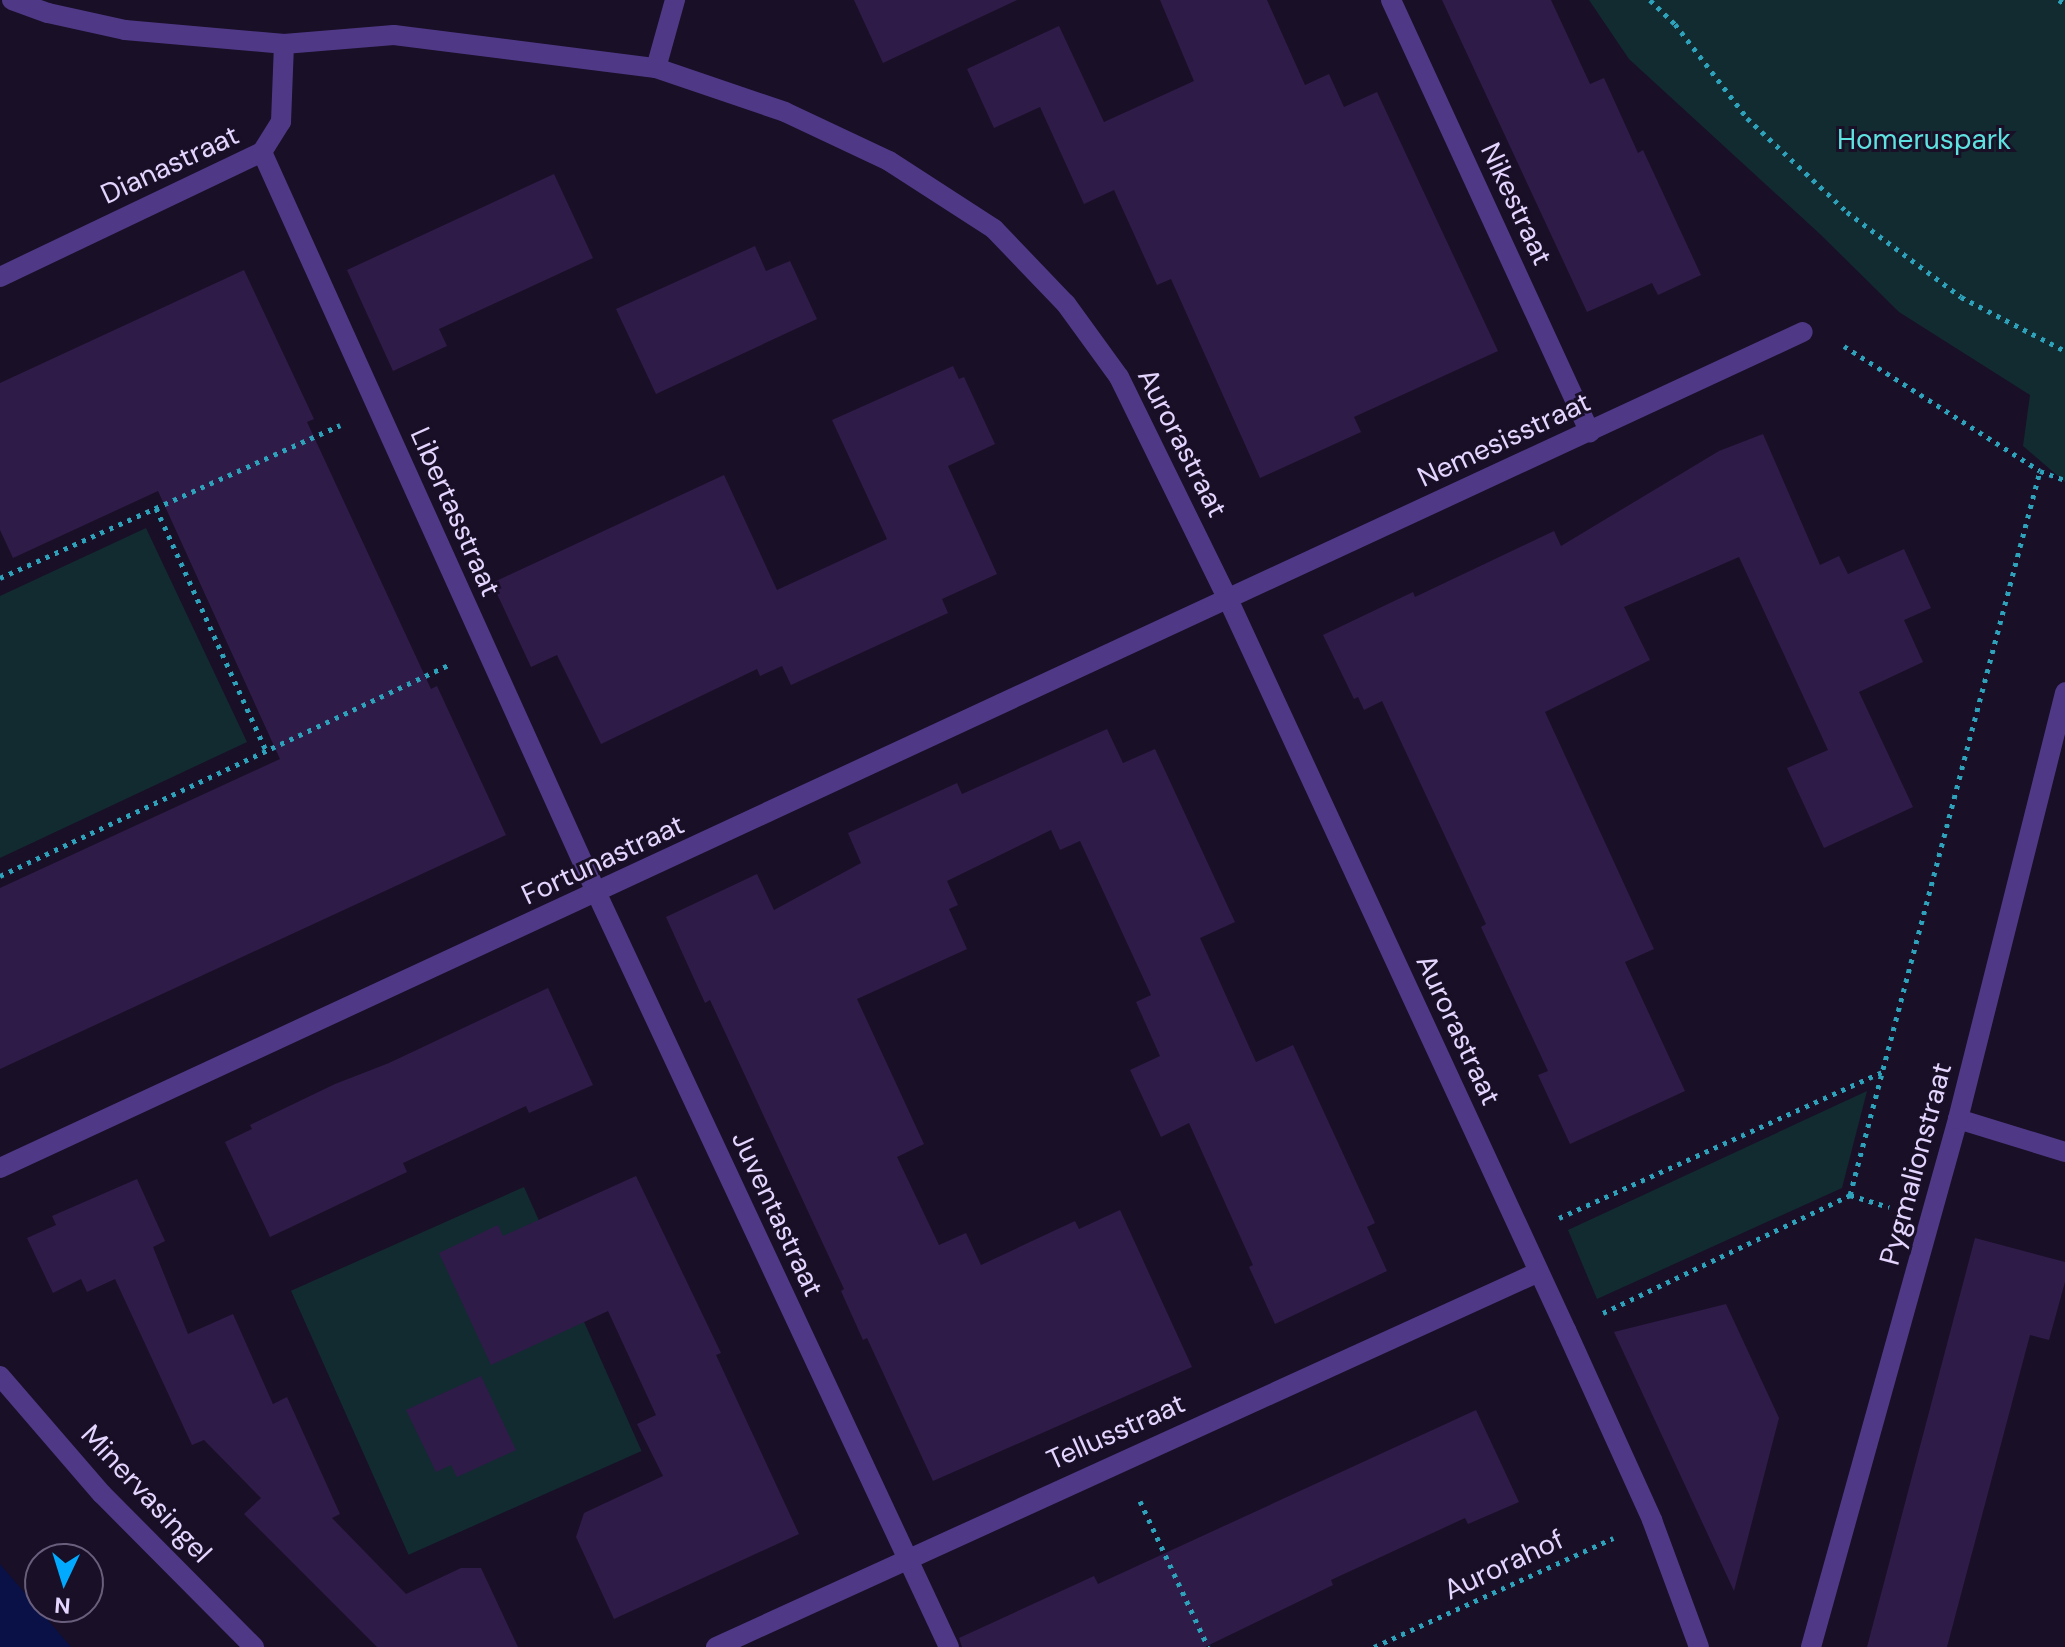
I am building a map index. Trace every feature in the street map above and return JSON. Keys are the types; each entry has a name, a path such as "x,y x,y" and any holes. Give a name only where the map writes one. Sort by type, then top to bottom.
{"street":[{"name":"Aurorastraat","path":"12,0 48,13 125,30 284,44 394,35 656,68 785,112 876,155 994,229 1066,304 1119,377 1227,597 1566,1330 1652,1520 1699,1647"},
{"path":"656,68 675,0"},
{"name":"Nikestraat","path":"1391,0 1590,432"},
{"name":"Dianastraat","path":"0,277 262,152 281,122 284,44"},
{"name":"Libertasstraat","path":"262,152 597,894"},
{"name":"Nemesisstraat","path":"1227,597 1803,332"},
{"name":"Fortunastraat","path":"0,1168 597,894 1227,597"},
{"name":"Pygmalionstraat","path":"1811,1647 1958,1119 2065,692"},
{"name":"Juventastraat","path":"597,894 949,1647"},
{"path":"1958,1119 2065,1152"},
{"name":"Tellusstraat","path":"716,1647 1539,1272"},
{"name":"Minervasingel","path":"0,1376 102,1494 254,1647"}],"path":[{"path":"1650,0 1675,24 1747,118 1847,212 1961,297 2065,351"},
{"path":"2059,0 2065,4"},
{"path":"1803,332 1828,353 1843,345 2040,471 2065,480"},
{"path":"0,578 378,408"},
{"path":"1850,1195 2040,471"},
{"path":"156,508 266,751"},
{"path":"0,876 485,647"},
{"path":"1522,1234 1883,1072"},
{"path":"1566,1330 1850,1195 1931,1219"},
{"path":"1121,1460 1208,1647"},
{"name":"Aurorahof","path":"1374,1647 1652,1520"}],"green space":[{"name":"Homeruspark","path":"1589,0 2065,0 2065,482 2023,446 2030,395 1899,312 1821,235 1629,59"},
{"path":"146,528 247,742 0,858 0,596"},
{"path":"1867,1091 1842,1188 1597,1299 1568,1230"},
{"path":"524,1187 642,1451 409,1555 291,1291"}],"shaded area":[{"path":"0,1564 24,1592 24,1623 50,1623 71,1647 0,1647"}],"building":[{"path":"854,0 1017,0 883,63"},
{"path":"1160,0 1267,0 1305,85 1329,74 1344,107 1377,92 1498,351 1354,417 1361,432 1260,478 1171,279 1157,285 1114,190 1084,204 1040,107 994,128 967,69 1059,26 1104,122 1194,81"},
{"path":"1442,0 1551,0 1590,84 1604,78 1638,153 1643,150 1701,275 1658,295 1652,283 1587,312"},
{"path":"554,174 593,258 439,329 447,346 393,371 347,270"},
{"path":"755,246 766,271 790,261 817,319 656,394 616,309"},
{"path":"244,270 314,419 307,422 431,689 437,686 506,835 0,1069 0,888 280,759 158,491 13,558 0,530 0,383"},
{"path":"953,366 959,379 964,377 995,444 948,466 997,574 942,599 948,613 791,685 782,666 760,676 757,669 601,744 557,655 531,667 492,583 724,475 777,590 887,539 832,420"},
{"path":"1763,434 1820,565 1839,556 1848,574 1904,549 1931,608 1904,620 1923,662 1859,692 1913,807 1824,848 1787,768 1828,750 1739,557 1624,607 1650,660 1545,712 1654,949 1625,962 1685,1091 1570,1144 1538,1075 1548,1071 1481,927 1486,924 1382,701 1364,710 1358,697 1354,699 1323,635 1413,592 1415,597 1554,531 1561,546 1719,451"},
{"path":"1107,729 1123,763 1155,749 1235,922 1200,938 1256,1062 1293,1045 1375,1223 1367,1227 1387,1271 1275,1324 1249,1267 1253,1265 1189,1123 1161,1137 1130,1070 1160,1056 1136,1002 1151,995 1080,841 1060,850 1051,830 947,881 958,905 949,909 967,949 857,999 924,1144 897,1157 939,1245 966,1233 981,1265 1075,1221 1079,1229 1120,1210 1192,1367 933,1481 867,1338 863,1340 841,1291 844,1289 710,1000 705,1003 666,917 757,874 774,910 861,863 848,833 957,783 962,794"},
{"path":"548,988 593,1085 529,1113 526,1106 403,1163 407,1172 270,1237 225,1142 252,1129 250,1125 335,1084 389,1063"},
{"path":"636,1176 721,1353 716,1355 799,1534 614,1619 576,1537 584,1513 663,1476 637,1424 656,1415 608,1311 491,1365 439,1253 498,1225 503,1236"},
{"path":"137,1179 165,1241 153,1247 188,1334 233,1314 273,1404 287,1397 340,1514 332,1518 406,1594 461,1568 481,1568 518,1647 377,1647 244,1514 261,1498 204,1440 192,1445 115,1279 87,1292 81,1279 53,1293 27,1238 56,1225 52,1216"},
{"path":"1975,1238 2065,1262 2065,1282 2049,1340 2030,1335 1947,1647 1867,1647"},
{"path":"1726,1304 1779,1418 1734,1591 1614,1332"},
{"path":"481,1376 516,1450 457,1477 451,1465 436,1472 406,1410"},
{"path":"1476,1410 1519,1502 1468,1524 1465,1518 1331,1580 1333,1585 1205,1647 962,1647 959,1638 1094,1576 1098,1584"}]}
